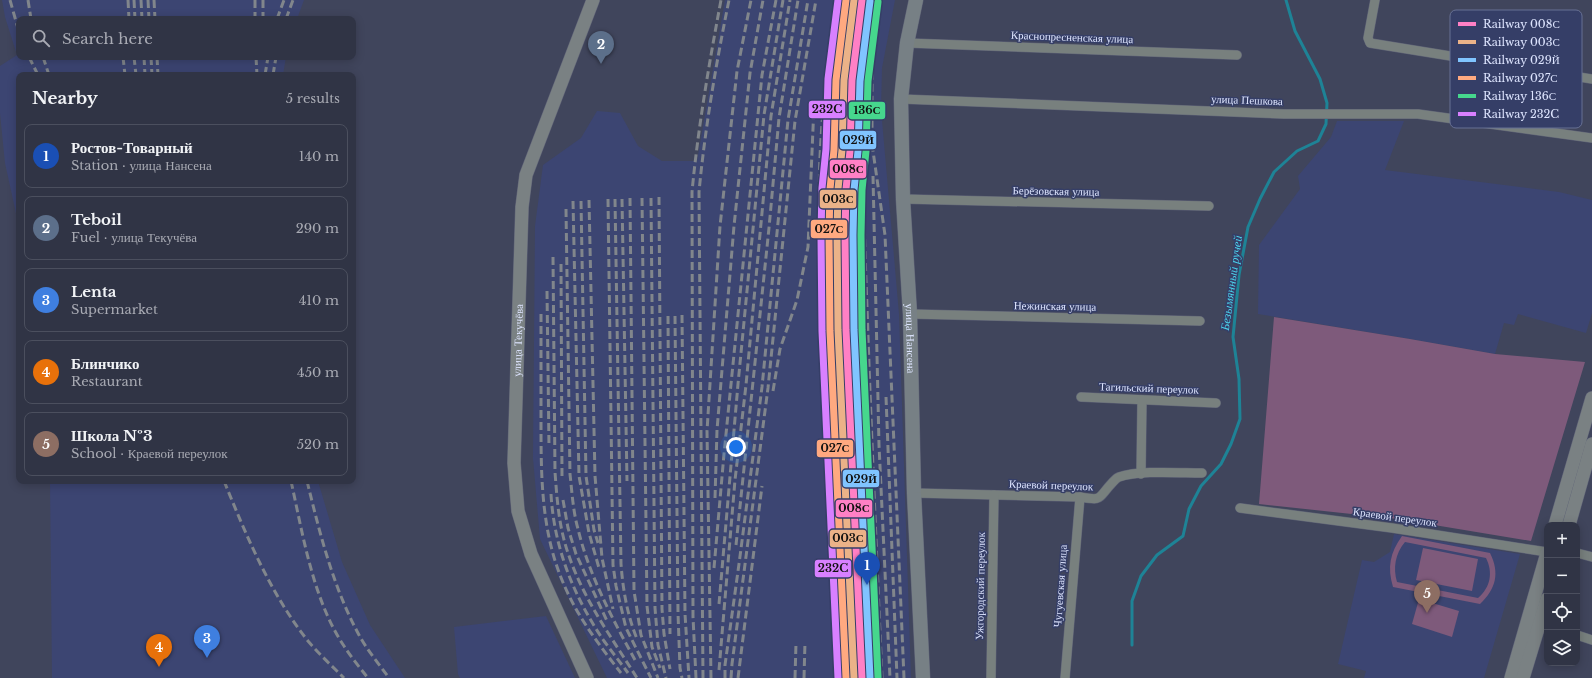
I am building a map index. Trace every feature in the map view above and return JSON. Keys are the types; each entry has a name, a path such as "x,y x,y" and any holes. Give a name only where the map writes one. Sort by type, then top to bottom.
{"main road":[{"name":"улица Текучёва","path":"586,678 530,554 518,511 514,463 522,207 526,176 593,0"},
{"name":"улица Нансена","path":"916,0 907,43 900,99 903,199 910,314 914,493 923,678"},
{"path":"1556,522 1592,398"},
{"path":"1570,522 1587,480 1592,444"},
{"path":"1511,678 1546,558"},
{"path":"1523,678 1543,625"}],"street":[{"path":"1375,0 1368,38 1370,43 1450,56"},
{"name":"Краснопресненская улица","path":"907,43 1237,55"},
{"path":"1582,77 1592,79"},
{"name":"улица Пешкова","path":"900,99 1284,114 1418,114 1450,118"},
{"name":"улица Пешкова","path":"1520,128 1592,138"},
{"name":"Берёзовская улица","path":"903,199 1209,206"},
{"name":"Нежинская улица","path":"910,314 1200,321"},
{"name":"Тагильский переулок","path":"1081,398 1216,402"},
{"path":"1141,474 1142,400"},
{"name":"Краевой переулок","path":"914,493 1080,497 1096,500 1102,497 1107,488 1117,477 1141,474 1202,473"},
{"name":"Ужгородский переулок","path":"991,678 994,495"},
{"name":"Чугуевская улица","path":"1065,678 1080,497"},
{"name":"Краевой переулок","path":"1240,508 1392,528 1544,553"},
{"path":"1580,554 1592,557"},
{"path":"1580,636 1592,640"}],"shaded area":[{"path":"2,0 304,0 298,16 16,16 16,52 5,17"},
{"path":"725,0 895,0 882,68 881,109 899,314 911,678 607,678 540,539 533,458 535,226 543,165 581,138 597,111 620,113 638,146 662,161 697,161"},
{"path":"16,56 16,60 286,60 284,72 16,72 16,213 5,163 0,113 0,66"},
{"path":"1337,121 1404,121 1385,170 1559,192 1592,200 1592,313 1586,333 1518,314 1514,325 1504,323 1495,354 1258,314 1259,245 1300,189 1298,176 1331,137"},
{"path":"1274,317 1495,354 1585,362 1531,541 1398,519 1259,504"},
{"path":"50,484 319,484 342,562 370,625 405,678 52,678"},
{"path":"1394,534 1520,554 1484,678 1364,678 1366,671 1338,664 1362,560 1374,562 1390,552"},
{"path":"1402,536 1490,553 1495,567 1495,580 1490,593 1480,604 1393,587 1390,567 1392,554","holes":["1405,542 1486,558 1490,569 1490,579 1486,589 1478,598 1397,582 1395,566 1399,551"]},
{"path":"1423,548 1478,559 1472,591 1416,580"},
{"path":"1419,599 1459,611 1452,637 1412,624"},
{"path":"546,616 575,678 460,678 458,674 454,627"}],"waterway":[{"name":"Безымянный ручей","path":"1132,645 1132,601 1141,576 1157,555 1183,536 1189,509 1201,486 1221,464 1231,444 1240,419 1239,379 1233,337 1239,275 1248,227 1274,172 1297,151 1318,141 1326,124 1327,103 1320,79 1295,31 1286,0"}],"railway":[{"path":"10,0 16,21"},
{"path":"28,0 31,16"},
{"path":"128,0 129,16"},
{"path":"134,0 135,16"},
{"path":"141,0 142,16"},
{"path":"148,0 149,16"},
{"path":"154,0 155,16"},
{"path":"255,0 255,16"},
{"path":"263,0 263,16"},
{"path":"278,16 284,0"},
{"path":"287,16 293,0"},
{"path":"696,678 693,617 692,192 704,96 721,0"},
{"path":"703,678 699,192 711,96 729,0"},
{"path":"711,678 707,431 720,226 737,71 751,0"},
{"path":"715,498 717,430 734,226 750,73 763,0"},
{"path":"714,568 762,75 776,0"},
{"path":"719,604 738,384 764,115 783,0"},
{"path":"719,670 735,480 746,385 771,116 790,0"},
{"path":"736,545 779,118 798,0"},
{"path":"725,678 725,665 762,387 788,120 808,0"},
{"path":"731,678 768,388 795,121 816,0"},
{"path":"823,266 819,200 821,133 828,66 840,0"},
{"path":"837,401 833,370 830,323 828,207 833,103 847,0"},
{"path":"854,0 842,79 837,145 836,235 838,330 854,678"},
{"path":"877,0 873,29 872,144 885,235 904,678"},
{"path":"30,60 36,72"},
{"path":"44,60 48,72"},
{"path":"123,60 125,72"},
{"path":"134,60 136,72"},
{"path":"144,60 145,72"},
{"path":"151,60 152,72"},
{"path":"157,60 158,72"},
{"path":"256,60 257,72"},
{"path":"266,72 268,60"},
{"path":"274,72 276,60"},
{"path":"773,391 780,349 797,300 808,247 814,105"},
{"path":"867,131 864,182 864,234 882,678"},
{"path":"873,176 879,445 890,678"},
{"path":"659,197 662,609 664,634 670,669"},
{"path":"630,198 634,591 641,635 658,678"},
{"path":"642,198 647,606 652,647 660,668"},
{"path":"651,198 655,608 658,645 666,678"},
{"path":"608,199 613,565 616,586 626,628 651,678"},
{"path":"615,199 621,564 626,602 637,639"},
{"path":"622,199 627,481"},
{"path":"589,200 595,476 602,558 613,609"},
{"path":"573,201 579,476 589,533 599,568"},
{"path":"581,201 586,476 594,530 598,543"},
{"path":"566,209 570,474 576,522 588,563 595,580 635,660"},
{"path":"553,257 555,472 560,523 574,570 599,618 637,678"},
{"path":"561,264 562,478"},
{"path":"547,291 549,447"},
{"path":"541,314 542,484 551,547 565,587 583,621 621,673"},
{"path":"682,315 685,614 689,678"},
{"path":"668,316 670,634"},
{"path":"675,316 678,613 680,668 682,678"},
{"path":"886,397 897,678"},
{"path":"225,484 260,564 282,604 308,641 344,678"},
{"path":"292,484 310,566 324,608 333,628 344,646 368,678"},
{"path":"308,484 328,560 342,598 362,641 389,678"},
{"path":"738,678 762,486"},
{"path":"551,494 556,534 567,571 583,607 593,624 628,673"},
{"path":"563,500 568,528 576,554 607,621"},
{"path":"804,678 805,642"},
{"path":"795,678 796,643"}],"rail line":[{"name":"232C","path":"838,0 828,79 821,235 822,331 838,678"},
{"name":"027С","path":"846,0 836,80 829,235 830,331 846,678"},
{"name":"003С","path":"854,0 844,80 837,235 838,330 854,678"},
{"name":"008С","path":"862,0 852,80 850,151 846,189 845,235 846,330 862,678"},
{"name":"029Й","path":"870,1 860,81 853,235 854,330 870,678"},
{"name":"136С","path":"878,2 868,81 861,235 862,330 878,677"}],"place":[{"name":"Teboil","path":"601,64"},
{"name":"Ростов-Товарный","path":"867,585"},
{"name":"Школа №3","path":"1427,613"},
{"name":"Lenta","path":"207,658"},
{"name":"Блинчико","path":"159,667"}]}
